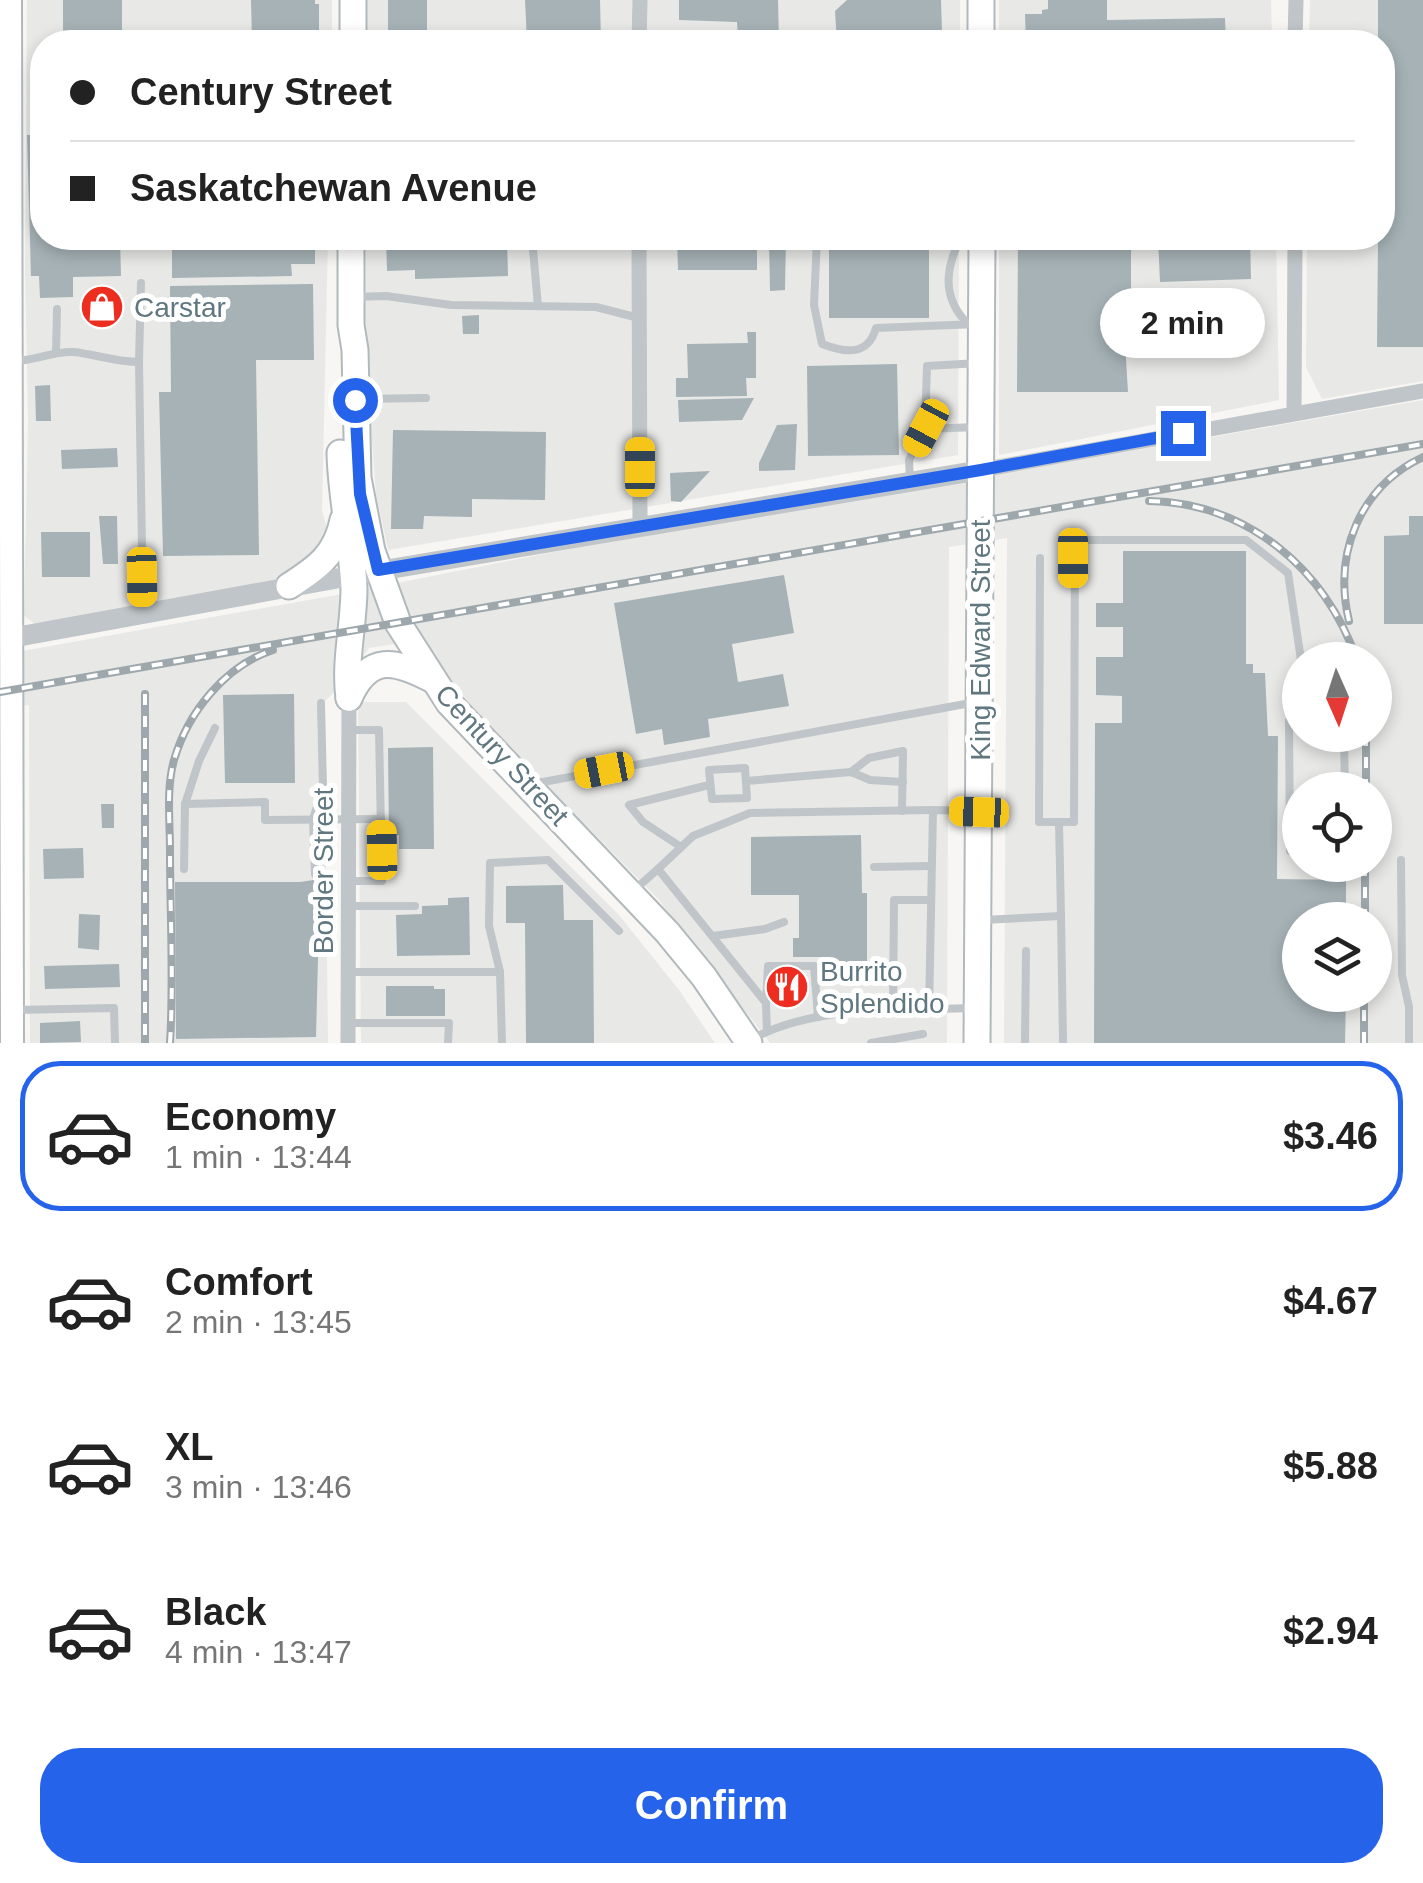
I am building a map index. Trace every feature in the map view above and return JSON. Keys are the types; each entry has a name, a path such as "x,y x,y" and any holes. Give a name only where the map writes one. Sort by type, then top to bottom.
{"main road":[{"path":"10,0 11,361 5,639 8,997 12,1043"},
{"path":"353,0 353,30"},
{"path":"981,0 981,30"},
{"name":"Century Street","path":"352,250 351,325 366,573 433,680 468,725 632,892 755,1038"},
{"name":"King Edward Street","path":"972,250 975,324 982,362 977,1043"},
{"path":"349,698 346,678 352,630 366,573 345,510 340,460 340,379 344,344 351,325"},
{"path":"289,586 312,572 331,553 345,510"},
{"path":"349,698 361,675 380,665 405,667 433,680"}],"street":[{"path":"639,30 640,0"},
{"path":"1296,0 1296,30"},
{"path":"639,250 640,527"},
{"path":"1294,250 1294,413"},
{"path":"5,639 289,586 981,470 1423,390"},
{"name":"Border Street","path":"348,1043 349,698"}],"lane":[{"path":"533,250 538,306"},
{"path":"816,250 814,305 822,344 838,350 866,348 876,328 975,324"},
{"path":"140,283 143,613"},
{"path":"351,297 386,296 451,305 596,307 639,318"},
{"path":"56,308 56,353"},
{"path":"11,361 39,360 72,352 139,362"},
{"path":"910,482 910,460 926,428 928,366 982,362"},
{"path":"355,400 426,398"},
{"path":"926,428 982,426"},
{"path":"1040,558 1039,822 1074,822 1076,540 1246,540 1288,573 1299,642"},
{"path":"527,784 980,702"},
{"path":"315,874 313,820 323,788 321,704"},
{"path":"184,869 185,804 215,728"},
{"path":"348,881 382,881 379,730 349,730"},
{"path":"852,772 869,758 903,750 902,810"},
{"path":"746,768 746,781 747,798 712,799 709,770 746,768"},
{"path":"746,781 852,772 870,780 902,782"},
{"path":"681,847 643,822 629,805 710,785"},
{"path":"185,804 265,802 265,820 381,820"},
{"path":"929,1011 933,810"},
{"path":"632,892 693,836 750,813 979,812"},
{"path":"1059,822 1064,1043"},
{"path":"502,1043 500,972 490,926 490,863 548,860 619,931"},
{"path":"1401,860 1402,975 1409,1007 1409,1043"},
{"path":"874,867 930,866"},
{"path":"658,869 766,1003"},
{"path":"893,1010 894,900 929,900"},
{"path":"348,906 415,906"},
{"path":"978,920 1062,916"},
{"path":"713,936 765,929 784,922"},
{"path":"1025,1043 1026,951"},
{"path":"755,1038 766,1003 768,966 814,966 818,1018"},
{"path":"348,972 500,972"},
{"path":"8,997 114,1008 116,1042"},
{"path":"755,1038 818,1018 893,1010 978,1008"},
{"path":"348,1022 449,1022 448,1043"},
{"path":"871,1043 923,1034"}],"shaded area":[{"path":"27,0 332,0 332,30 30,30 30,250 328,250 322,510 336,563 312,575 35,624 24,616 28,422"},
{"path":"366,0 960,0 960,30 366,30"},
{"path":"999,0 1271,0 1272,30 999,30"},
{"path":"1310,0 1423,0 1423,381 1322,399 1306,367 1307,250 1395,250 1395,30 1309,30"},
{"path":"366,250 959,250 958,455 388,550 376,494 365,351"},
{"path":"999,250 1276,250 1279,400 999,455"},
{"path":"1423,400 1423,1043 1004,1043 1007,538 949,547 947,1043 770,1043 658,899 493,731 449,681 424,639 369,648 348,679 324,702 328,1043 30,1043 29,705 0,708 0,655 553,552"},
{"path":"358,702 406,702 619,915 715,1043 361,1043"}],"building":[{"path":"63,0 122,0 122,30 63,30"},
{"path":"251,0 315,0 319,4 319,30 252,30"},
{"path":"388,0 427,0 427,30 388,30"},
{"path":"525,0 600,0 601,30 526,30"},
{"path":"679,0 778,0 779,30 737,30 737,22 679,20"},
{"path":"847,0 941,0 942,30 836,30 835,11"},
{"path":"1048,0 1107,0 1107,20 1225,18 1226,30 1026,30 1025,14 1042,14 1042,10 1048,9"},
{"path":"1378,0 1423,0 1423,347 1377,347 1378,250 1395,250 1395,30 1378,30"},
{"path":"27,135 30,135 30,241"},
{"path":"30,250 120,250 121,276 73,277 73,297 40,298 39,276 31,276"},
{"path":"172,250 315,250 315,264 291,264 292,276 172,278"},
{"path":"386,250 507,250 508,276 415,279 415,270 387,271"},
{"path":"677,250 757,250 757,270 678,270"},
{"path":"769,250 786,250 785,290 770,291"},
{"path":"829,250 929,250 929,318 829,318"},
{"path":"1018,250 1131,250 1131,310 1123,310 1128,392 1017,392"},
{"path":"1159,250 1250,250 1251,279 1160,282"},
{"path":"313,284 314,360 256,360 259,555 163,556 159,392 171,392 170,286"},
{"path":"479,315 479,334 463,334 462,316"},
{"path":"747,332 756,332 756,378 746,378 747,396 676,397 676,378 688,378 687,344 748,343"},
{"path":"897,364 899,455 808,456 807,366"},
{"path":"50,385 51,421 36,421 35,386"},
{"path":"754,398 742,420 679,422 678,400"},
{"path":"797,424 795,470 759,471 777,425"},
{"path":"393,430 546,432 545,500 472,499 472,517 424,516 423,529 391,529"},
{"path":"117,448 118,467 62,469 61,450"},
{"path":"710,471 681,502 671,501 670,473"},
{"path":"99,516 117,516 118,564 103,564"},
{"path":"1409,516 1423,516 1423,624 1384,624 1384,536 1409,535"},
{"path":"41,532 90,532 90,577 42,577"},
{"path":"1123,551 1246,551 1246,664 1253,664 1253,673 1265,673 1268,736 1278,736 1277,879 1346,882 1346,902 1282,902 1282,1012 1346,1012 1345,1043 1094,1043 1095,723 1122,723 1122,696 1096,695 1096,657 1123,657 1123,627 1096,627 1096,603 1123,603"},
{"path":"784,575 794,633 732,644 738,682 783,674 789,706 708,719 710,737 664,745 662,729 636,734 614,603"},
{"path":"294,694 295,783 225,783 223,695"},
{"path":"433,747 434,849 399,849 399,835 389,835 388,748"},
{"path":"101,804 114,804 114,828 102,828"},
{"path":"861,835 862,893 867,893 867,979 821,979 821,957 793,957 793,938 799,938 799,895 751,895 751,837"},
{"path":"83,848 84,878 44,879 43,849"},
{"path":"320,879 316,1037 176,1039 175,882"},
{"path":"563,885 564,920 593,920 594,1043 526,1043 525,923 506,923 506,886"},
{"path":"469,897 470,955 397,956 396,915 422,914 422,906 448,905 448,898"},
{"path":"79,914 100,915 99,950 78,948"},
{"path":"119,964 120,987 45,989 44,966"},
{"name":"Burrito Splendido","path":"771,972 803,972 803,1002 771,1002"},
{"path":"386,986 445,989 445,1016 386,1016"},
{"path":"80,1021 81,1042 40,1043 40,1023"}],"railway":[{"path":"0,692 1423,444"},
{"path":"1349,621 1345,571 1356,525 1382,486 1423,457"},
{"path":"1149,501 1219,514 1278,547 1325,597 1349,642"},
{"path":"170,1043 169,805 174,760 189,725 211,693 239,667 273,650"},
{"path":"145,694 145,1043"},
{"path":"1366,752 1366,772"},
{"path":"1365,882 1365,902"},
{"path":"1364,1012 1364,1043"}],"place":[{"name":"Carstar","path":"102,307"},
{"name":"Burrito Splendido","path":"787,987"}],"route":[{"path":"355,400 360,494 378,570 1183,433"}]}
